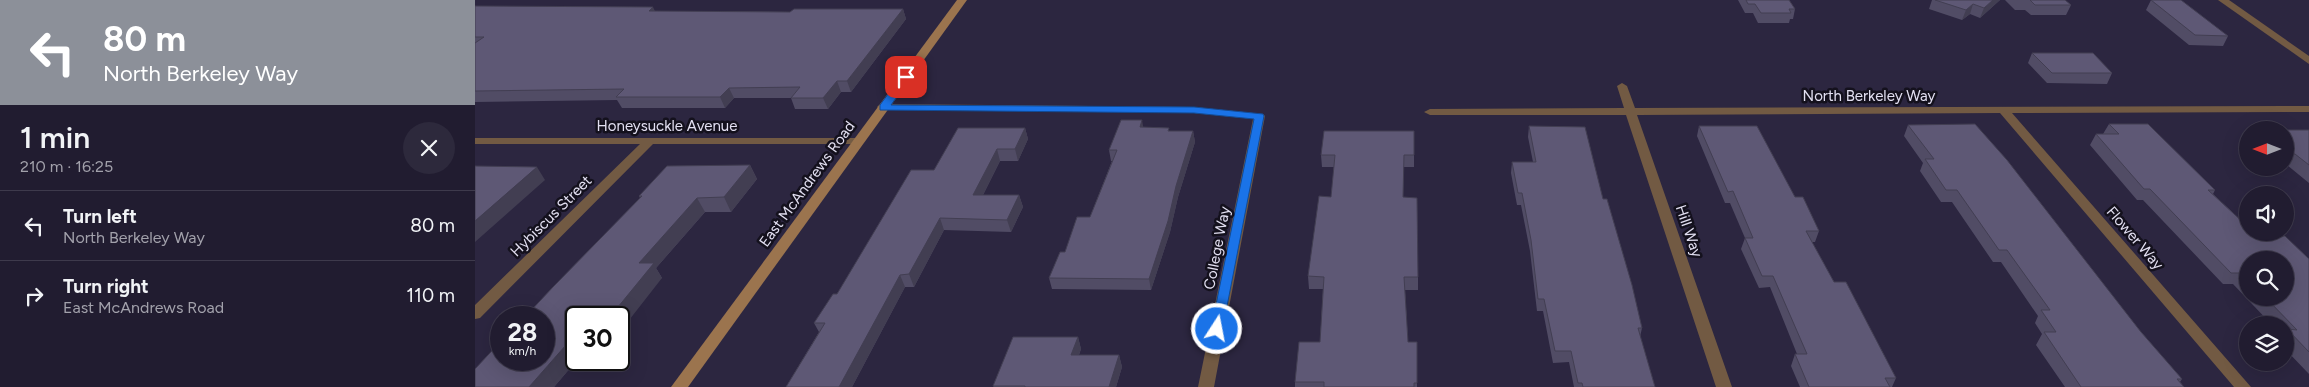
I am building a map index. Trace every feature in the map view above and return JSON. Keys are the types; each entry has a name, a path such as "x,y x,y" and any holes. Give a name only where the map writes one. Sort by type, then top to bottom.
{"main road":[{"name":"East McAndrews Road","path":"679,387 962,0"}],"street":[{"path":"2223,0 2309,62"},
{"name":"Hill Way","path":"1622,86 1724,387"},
{"name":"College Way","path":"883,108 1194,110 1259,116 1206,387"},
{"name":"Flower Way","path":"2003,110 2243,387"},
{"name":"North Berkeley Way","path":"1430,112 2309,110"},
{"name":"Honeysuckle Avenue","path":"475,141 859,141"},
{"name":"Hybiscus Street","path":"475,314 650,141"}],"building":[{"path":"1746,0 1789,0 1795,9 1789,9 1791,13 1761,13 1755,4 1748,4"},
{"path":"1935,0 1993,0 1984,8 1973,4 1966,10"},
{"path":"2030,0 2065,0 2071,5 2035,5"},
{"path":"2151,0 2181,0 2228,36 2195,35"},
{"path":"475,6 653,7 649,11 790,12 794,9 903,9 847,81 837,81 823,98 791,98 800,87 729,88 720,97 616,97 624,89 475,91 475,43 484,37 475,37"},
{"path":"2032,53 2093,53 2112,73 2052,73"},
{"path":"1121,120 1142,120 1140,127 1169,128 1168,131 1193,131 1176,186 1168,221 1149,279 1049,278 1060,252 1065,252 1077,217 1090,217 1117,150 1109,150"},
{"path":"1975,124 2007,160 2141,332 2182,379 2177,379 2184,387 2081,387 2044,332 2056,332 2041,310 2050,310 2007,250 1999,250 1957,190 1946,190 1925,159 1934,159 1908,125"},
{"path":"2109,124 2148,124 2215,190 2208,190 2239,219 2239,241 2290,241 2309,259 2309,352 2294,336 2294,330 2297,330 2294,327 2294,316 2283,316 2274,306 2294,306 2294,251 2239,251 2239,273 2231,273 2150,189 2144,189 2096,134 2119,134"},
{"path":"1529,126 1585,127 1603,199 1607,199 1632,285 1642,328 1638,328 1655,387 1583,387 1582,383 1578,383 1571,351 1555,351 1544,299 1538,299 1531,240 1522,193 1518,193 1512,162 1536,162"},
{"path":"1699,126 1757,126 1795,197 1803,197 1819,231 1806,231 1834,282 1846,282 1896,378 1885,378 1890,387 1809,387 1795,354 1807,354 1773,276 1762,276 1745,238 1753,238 1733,191 1728,192"},
{"path":"958,128 1025,128 1015,149 997,149 973,195 1019,195 1007,220 940,218 909,274 900,275 839,387 786,387 825,323 814,323 833,294 837,294 911,170 934,170"},
{"path":"2294,130 2309,130 2309,165 2295,154"},
{"path":"1324,131 1414,131 1414,155 1404,155 1403,197 1417,198 1418,277 1404,277 1408,342 1417,342 1417,383 1414,383 1414,387 1324,387 1324,382 1295,382 1299,342 1320,342 1324,277 1308,276 1319,196 1331,197 1335,155 1321,155"},
{"path":"750,165 724,197 697,198 639,263 654,263 619,306 565,306 565,346 555,357 555,306 535,306 642,196 639,196 667,166"},
{"path":"475,166 537,167 475,221"},
{"path":"1013,337 1078,337 1071,355 1119,355 1109,387 993,386"},
{"path":"490,353 490,371 543,371 529,387 475,387 475,369"}],"route":[{"path":"906,77 883,108 1194,110 1259,116 1217,329"}]}
